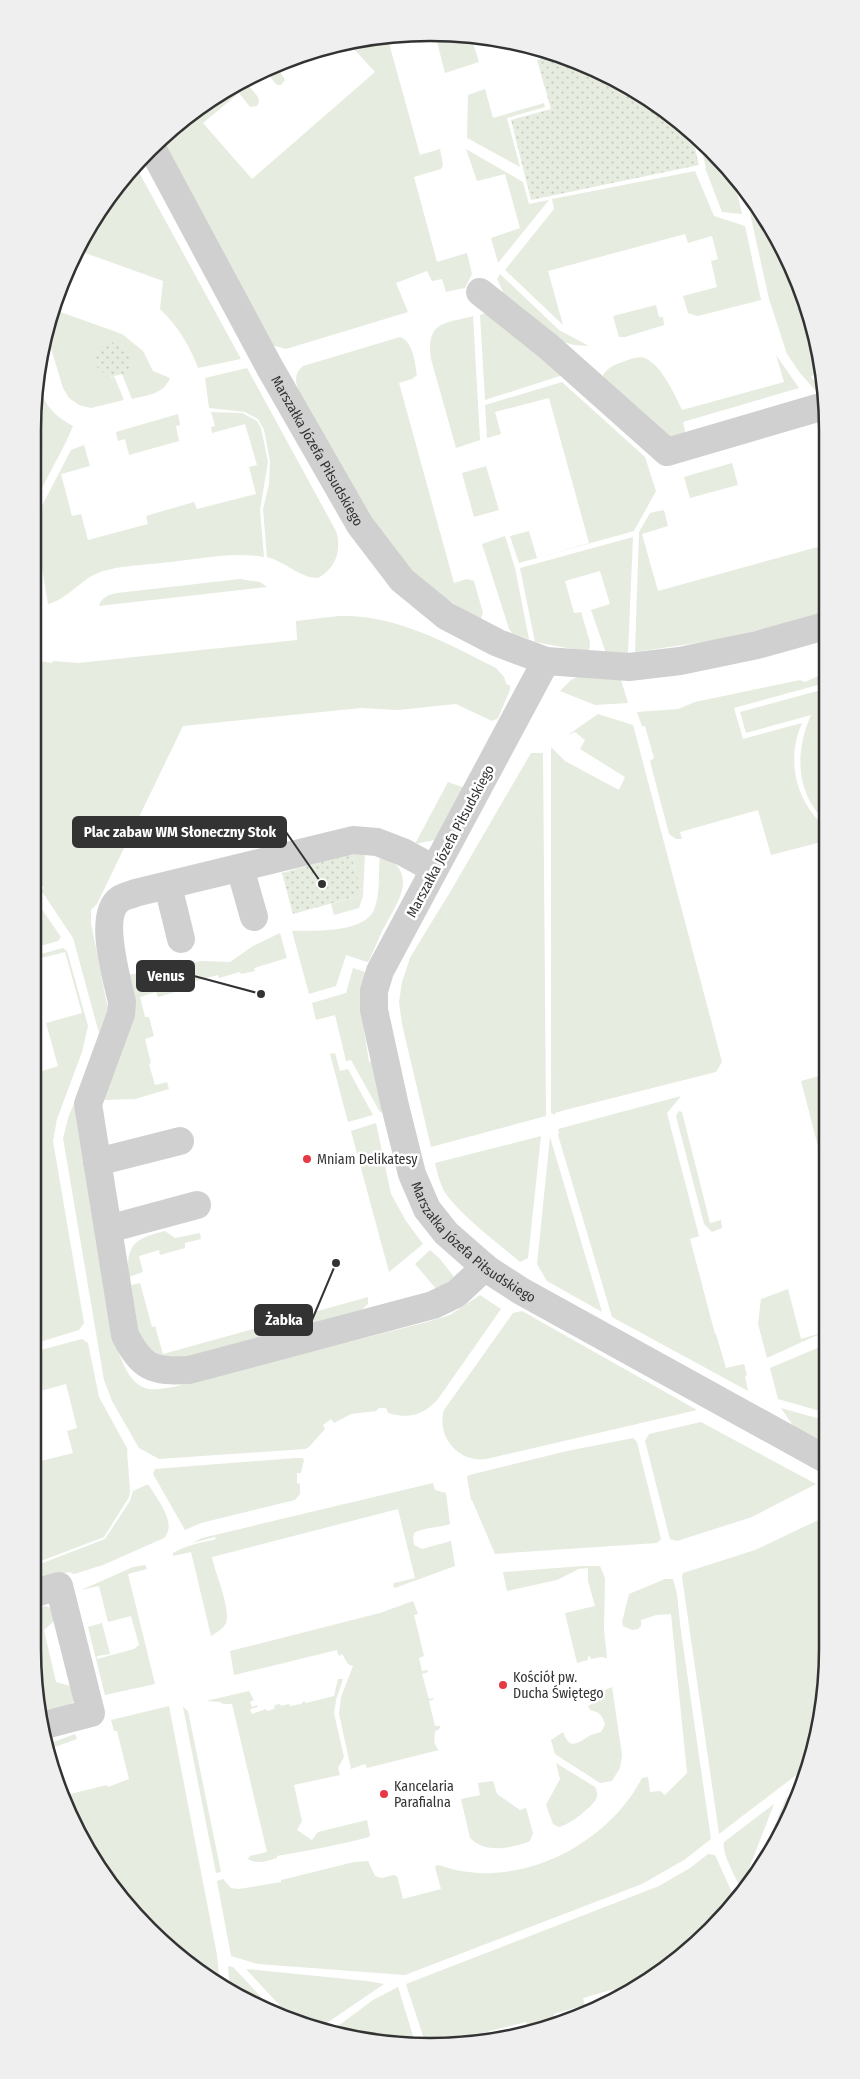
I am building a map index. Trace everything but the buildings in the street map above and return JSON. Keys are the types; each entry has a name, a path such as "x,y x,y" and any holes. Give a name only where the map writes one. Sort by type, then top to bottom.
{"street":[{"name":"Marszałka Józefa Piłsudskiego","path":"156,155 270,368 360,526 402,580 446,616 498,642 546,662 380,971 374,991 374,1010 395,1106 412,1174 427,1209 446,1233 485,1267 540,1302 819,1456"},
{"path":"480,292 549,347 667,452 818,408"},
{"path":"546,662 629,667 680,661 757,645 819,628"},
{"path":"434,869 403,852 377,842 353,840 135,893 120,899 111,911 108,928 122,1002 121,1014 88,1104 125,1335 135,1354 149,1366 168,1371 190,1370 433,1305 456,1294 485,1267"},
{"path":"240,868 254,917"},
{"path":"168,886 181,939"},
{"path":"97,1162 180,1141"},
{"path":"108,1229 197,1205"},
{"path":"41,1591 59,1586 91,1713 49,1724"}],"shaded area":[{"path":"437,41 474,44 479,62 445,73"},
{"path":"389,44 420,155 440,149 443,165 441,169 414,177 437,262 467,253 472,274 465,288 446,292 442,279 432,281 427,271 396,283 408,312 286,349 275,346 272,344 164,147 193,122 249,86 258,97 259,102 257,106 250,107 239,93 203,123 252,179 375,72 354,49"},
{"path":"543,58 579,71 602,81 646,107 694,145 699,165 531,200 511,120 551,109 537,60"},
{"path":"280,71 285,80 281,85 277,85 269,76"},
{"path":"485,89 493,118 544,103 545,107 507,118 520,167 467,138 468,95"},
{"path":"466,149 523,182 529,204 549,200 498,263 491,238 520,228 505,174 477,181"},
{"path":"702,153 737,192 742,214 722,212"},
{"path":"695,171 714,216 745,226 761,300 698,316 688,313 683,296 717,287 711,261 718,259 712,236 688,243 685,234 548,271 563,325 505,270 554,209 552,199"},
{"path":"139,173 241,359 198,368 183,337 160,309 163,281 84,253 107,214"},
{"path":"749,208 779,258 798,305 806,329 811,354 814,374 811,377 815,382 815,390 787,354 769,299"},
{"path":"500,274 559,330 589,346 564,342 504,294 497,279"},
{"path":"656,305 659,317 663,317 664,325 625,337 619,337 613,316"},
{"path":"60,312 122,334 143,351 153,371 170,378 167,384 159,391 132,399 122,374 128,372 98,350 93,357 97,359 108,377 114,376 124,400 91,408 79,405 69,398 63,388 51,346"},
{"path":"487,313 563,375 485,400 480,315"},
{"path":"473,316 480,440 456,448 431,359 431,337 439,326"},
{"path":"400,337 411,348 417,375 412,379 399,383 454,583 467,579 474,581 483,613 480,620 472,617 423,582 379,535 299,392 296,381 297,375 303,366"},
{"path":"118,341 132,355 128,373 108,377 96,366 97,359 93,357 95,349"},
{"path":"776,355 799,388 683,422 687,440 671,438 604,378 603,375 615,365 633,358 647,359 663,375 682,410 784,382"},
{"path":"247,368 336,531 338,552 336,558 329,569 318,578 306,576 267,557 263,509 269,484 270,461 264,430 258,419 245,412 209,408 205,378"},
{"path":"562,382 645,457 656,491 634,531 538,558 589,543 549,398 495,412 501,434 487,438 485,405"},
{"path":"43,397 61,419 73,426 41,490"},
{"path":"211,412 242,413 257,421 261,428 268,462 260,510 264,557 226,555 115,568 93,575 62,598 48,604 41,562 41,508 71,450 84,445 90,466 61,474 72,516 81,514 88,540 148,524 146,516 194,502 197,509 256,494 249,467 257,465 245,424 212,433 211,427 215,426"},
{"path":"178,414 180,425 176,426 179,441 129,455 125,439 118,441 116,432"},
{"path":"732,463 738,485 690,498 684,477"},
{"path":"486,466 499,510 474,517 462,473"},
{"path":"664,510 668,526 642,534 658,591 819,547 819,615 710,641 635,652 639,532 650,513"},
{"path":"529,531 537,558 519,563 510,536"},
{"path":"505,536 515,568 529,639 513,634 509,629 482,544"},
{"path":"633,537 628,653 606,653 591,610 610,604 600,571 565,581 574,613 581,612 590,642 589,652 535,642 520,568"},
{"path":"240,579 260,582 267,587 99,606 103,598 117,593"},
{"path":"339,616 360,617 400,625 440,640 496,668 504,677 507,685 510,685 510,690 498,718 492,721 456,704 398,710 361,708 183,726 97,904 91,910 91,923 108,1010 99,1033 73,938 41,890 44,888 41,883 41,661 78,663 297,640 296,621"},
{"path":"819,676 819,685 734,708 743,739 802,723 797,737 794,765 800,792 806,805 819,820 819,843 771,855 758,810 680,832 682,839 676,839 669,834 650,761 654,758 645,726 642,726 637,712 678,709 695,702 800,680 805,682"},
{"path":"577,677 621,680 628,703 595,705 560,691"},
{"path":"819,691 819,814 808,797 801,771 802,743 811,715 746,733 740,712"},
{"path":"598,714 633,725 722,1062 716,1072 565,1110 555,1113 555,1115 551,1113 551,747 565,761 619,790 625,777 580,749 585,740 575,732 568,735"},
{"path":"531,753 543,753 546,1116 431,1147 402,1024 399,1002 402,982 410,958"},
{"path":"448,782 465,788 439,839 415,844"},
{"path":"365,852 363,896 359,908 334,915 331,904 362,895 351,853"},
{"path":"351,853 362,895 293,914 282,873"},
{"path":"380,853 399,868 403,884 398,902 382,931 369,961 346,955 336,986 309,994 292,931 349,927 368,918 374,910 378,896"},
{"path":"41,908 61,937 58,941 41,946"},
{"path":"280,933 287,958 254,968 255,971 241,974 240,972 219,978 218,975 181,985 182,990 158,997 156,992 140,997 145,1017 149,1017 154,1036 145,1039 155,1085 167,1082 169,1089 135,1099 105,1100 103,1098 127,975 146,972 162,973 180,965 201,961 230,962 253,946"},
{"path":"63,948 67,951 88,1026 82,1052 57,1119 53,1141 84,1323 79,1330 41,1342 41,1071 58,1066 46,1023 82,1013 65,952 41,958 41,954"},
{"path":"353,968 365,972 360,1003 369,1062 371,1061 383,1111 380,1112 351,1060 346,1061 335,1015 316,1020 312,1003 346,993"},
{"path":"335,1053 340,1071 348,1069 373,1115 348,1122 330,1054"},
{"path":"819,1076 819,1150 801,1081"},
{"path":"681,1096 667,1113 699,1236 690,1239 726,1368 744,1364 748,1391 612,1317 558,1135 558,1129"},
{"path":"75,1102 119,1353 123,1364 133,1380 143,1387 155,1389 173,1387 427,1322 450,1315 480,1295 501,1309 438,1399 427,1409 415,1415 395,1415 388,1413 386,1408 379,1408 376,1411 351,1414 334,1423 331,1419 323,1425 325,1429 305,1449 159,1459 139,1448 112,1401 104,1380 63,1138 69,1115"},
{"path":"679,1111 682,1112 710,1223 721,1220 722,1228 712,1232 704,1224 676,1116"},
{"path":"376,1123 391,1194 406,1221 423,1244 389,1272 351,1131"},
{"path":"541,1136 528,1258 520,1262 478,1227 449,1198 443,1189 435,1163"},
{"path":"550,1137 602,1312 547,1281 537,1264"},
{"path":"165,1231 175,1238 200,1233 201,1239 185,1243 185,1248 160,1255 159,1250 139,1256 143,1272 129,1277 129,1257 135,1244 147,1236"},
{"path":"430,1250 454,1277 438,1291 415,1264"},
{"path":"140,1283 152,1327 155,1326 163,1354 368,1297 368,1304 360,1311 178,1360 155,1355 140,1340 131,1285"},
{"path":"788,1289 801,1339 819,1334 767,1358 758,1324 761,1299"},
{"path":"522,1311 697,1410 486,1459 467,1457 458,1452 451,1446 443,1429 444,1410 513,1313"},
{"path":"82,1339 88,1343 99,1397 128,1450 130,1491 129,1497 104,1537 41,1561 41,1461 73,1453 67,1431 77,1428 66,1384 41,1391 41,1350"},
{"path":"819,1347 819,1411 778,1399 770,1368"},
{"path":"781,1408 819,1419 819,1441 794,1427"},
{"path":"701,1422 816,1484 752,1517 677,1541 670,1539 645,1441 649,1434"},
{"path":"633,1438 637,1442 661,1539 657,1543 495,1554 471,1500 467,1477 469,1475 567,1451"},
{"path":"296,1458 304,1460 301,1473 297,1473 300,1494 295,1500 201,1523 185,1530 153,1474 155,1469"},
{"path":"433,1483 435,1490 446,1493 450,1524 414,1533 414,1545 422,1549 451,1541 455,1566 395,1588 393,1586 394,1583 415,1578 398,1509 212,1557 225,1600 227,1617 224,1627 211,1636 191,1552 173,1556 173,1553 183,1548 216,1539 215,1537 192,1543 202,1538"},
{"path":"149,1485 168,1519 168,1532 164,1538 103,1565 74,1574 69,1572 41,1579 41,1564 105,1539 130,1501 133,1491"},
{"path":"819,1520 819,1649 815,1700 806,1750 798,1774 719,1834 682,1577 683,1573 755,1550"},
{"path":"145,1565 147,1569 128,1574 155,1684 105,1695 88,1627 102,1623 110,1654 97,1656 97,1659 134,1649 139,1645 131,1616 108,1622 99,1586 81,1590 133,1567"},
{"path":"600,1566 605,1578 604,1630 607,1658 591,1659 590,1656 588,1660 577,1663 565,1613 595,1606 588,1581 588,1568 579,1569 557,1580 507,1591 503,1572"},
{"path":"665,1579 673,1579 677,1594 711,1839 684,1860 642,1884 405,1975 258,1964 231,1956 217,1881 223,1879 231,1888 239,1889 281,1882 281,1880 354,1862 368,1861 375,1876 382,1878 393,1875 397,1876 403,1899 441,1889 435,1867 437,1865 455,1870 493,1873 515,1870 559,1856 580,1845 598,1831 630,1797 642,1778 648,1777 650,1792 660,1791 665,1795 687,1773 671,1614 656,1615 641,1620 641,1626 638,1629 632,1630 623,1626 622,1622 629,1594"},
{"path":"413,1601 418,1614 414,1615 424,1656 419,1658 422,1671 427,1670 428,1672 422,1674 429,1699 434,1698 429,1701 435,1726 440,1726 437,1731 435,1730 434,1738 435,1745 439,1750 367,1768 365,1764 351,1769 339,1714 341,1697 353,1666 348,1664 342,1654 339,1656 337,1650 234,1675 230,1651 380,1613"},
{"path":"41,1607 51,1608 61,1615 44,1630 56,1682 81,1689 70,1707 47,1715 42,1674"},
{"path":"338,1679 343,1679 334,1713 344,1757 338,1768 340,1775 294,1785 302,1821 297,1830 312,1840 318,1832 367,1820 370,1835 369,1837 346,1843 277,1856 277,1858 266,1861 252,1861 248,1859 250,1856 267,1852 232,1704 206,1701 249,1691 254,1700 250,1702 252,1707 257,1705 258,1707 250,1709 252,1714 266,1709 267,1711 274,1709 275,1705 289,1704 290,1706 301,1704 304,1701 306,1703 334,1696"},
{"path":"612,1687 622,1755 620,1768 612,1781 600,1783 555,1754 551,1740 563,1732 568,1742 574,1744 590,1735 601,1732 605,1725 602,1716 590,1710 588,1706 599,1700 601,1692"},
{"path":"169,1706 217,1955 219,1975 193,1957 155,1924 122,1886 93,1843 71,1798 70,1794 107,1785 108,1787 129,1779 117,1731 114,1731 111,1720"},
{"path":"183,1707 188,1711 221,1872 216,1873"},
{"path":"75,1734 77,1739 53,1747 52,1742"},
{"path":"556,1763 595,1787 597,1792 596,1799 585,1811 574,1820 559,1827 553,1824 546,1805 560,1779"},
{"path":"493,1781 497,1794 520,1810 526,1808 533,1833 530,1841 516,1846 491,1848 476,1843 470,1838 461,1799 480,1795 478,1783"},
{"path":"790,1795 768,1840 786,1798"},
{"path":"774,1804 747,1873 739,1885 727,1858 724,1842"},
{"path":"708,1854 715,1855 732,1893 705,1924 667,1957 646,1972 617,1990 583,1998 585,2005 554,2014 554,2017 531,2025 528,2026 526,2022 478,2034 424,2038 406,1984 659,1886 690,1868"},
{"path":"228,1966 233,1967 265,2001 258,1998 229,1982"},
{"path":"246,1969 384,1984 326,2024 283,2009"},
{"path":"398,1987 414,2037 337,2027 373,2000"}],"place":[{"name":"Plac zabaw WM Słoneczny Stok","path":"322,884"},
{"name":"Venus","path":"261,994"},
{"name":"Mniam Delikatesy","path":"307,1159"},
{"name":"Żabka","path":"336,1263"},
{"name":"Kościół pw. Ducha Świętego","path":"503,1685"},
{"name":"Kancelaria Parafialna","path":"384,1794"}]}
